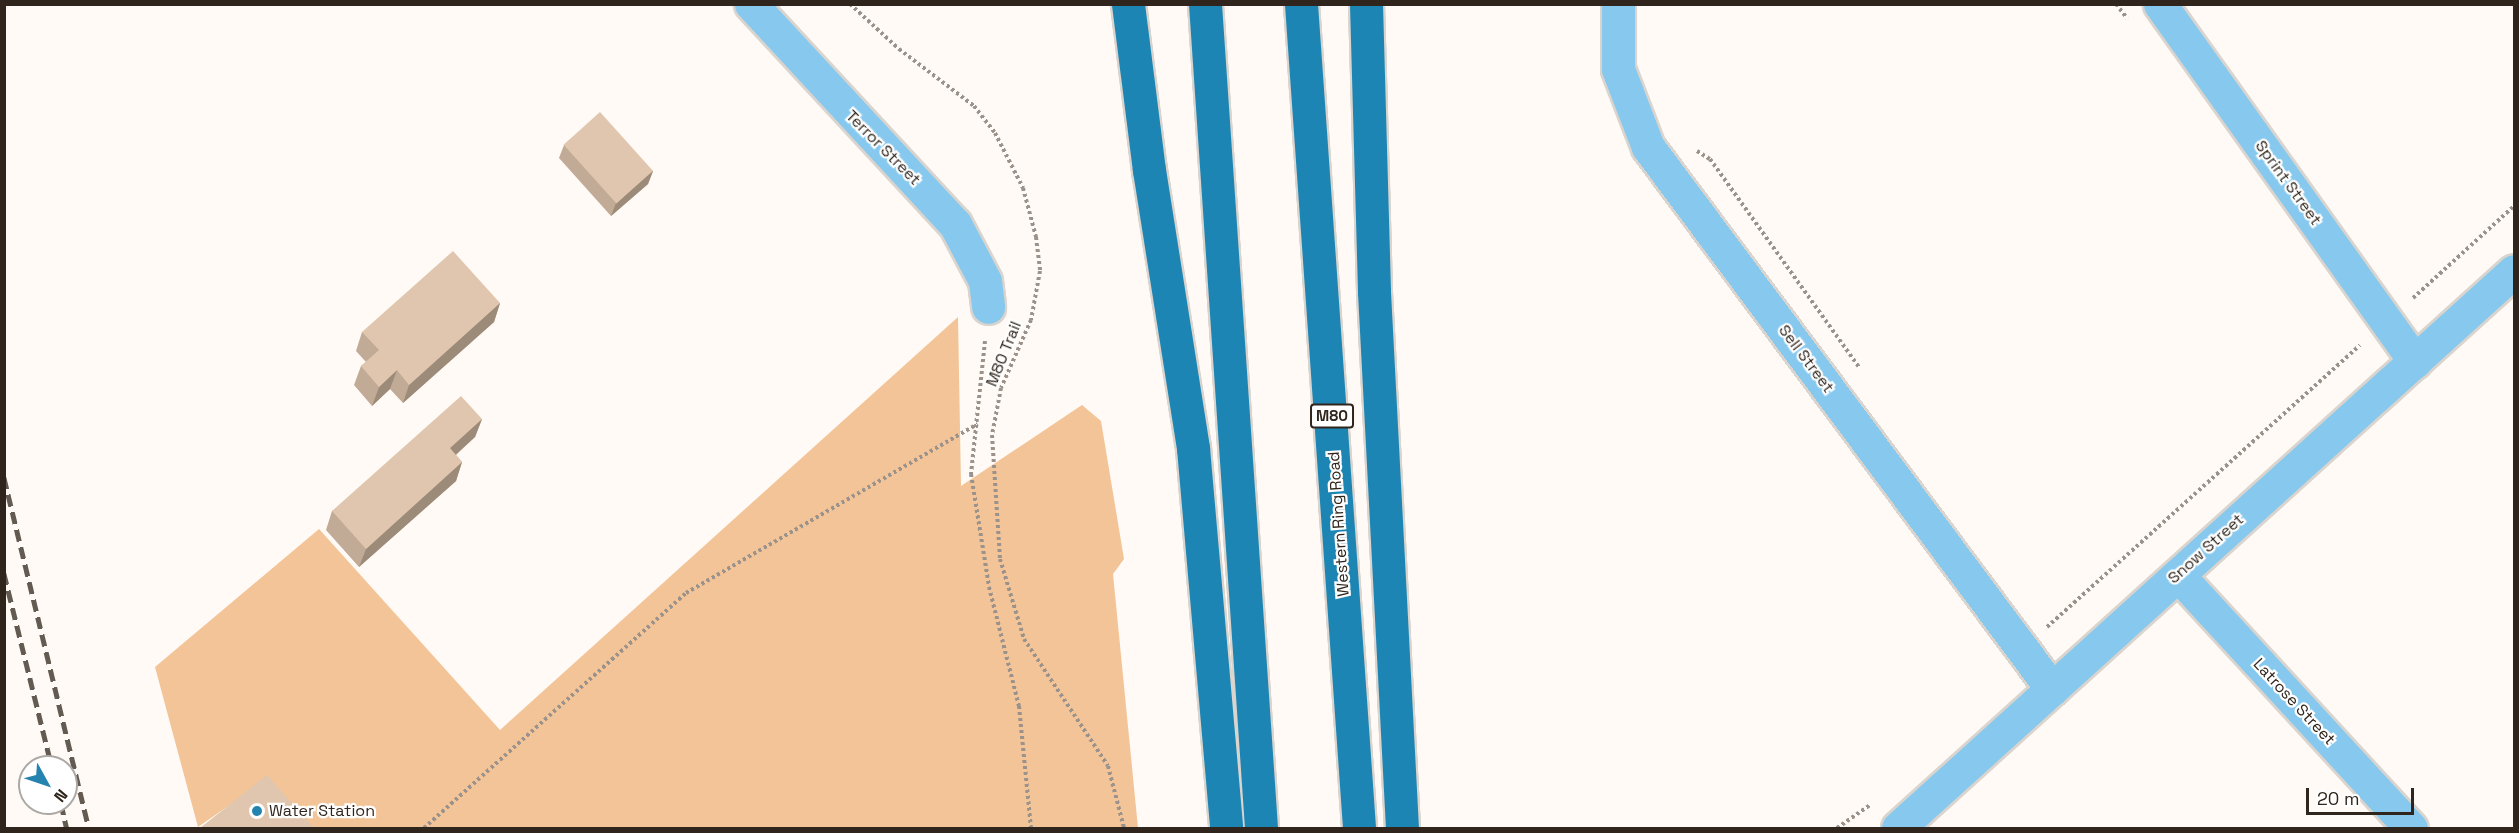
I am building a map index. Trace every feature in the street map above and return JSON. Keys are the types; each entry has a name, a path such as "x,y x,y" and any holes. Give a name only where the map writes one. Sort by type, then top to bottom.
{"highway":[{"path":"1128,4 1149,170 1193,448 1226,828"},
{"path":"1206,4 1261,828"},
{"name":"Western Ring Road","path":"1302,4 1359,828"},
{"path":"1366,4 1374,292 1402,828"}],"street":[{"name":"Terror Street","path":"751,4 858,125 955,224 985,281 988,307"},
{"name":"Sell Street","path":"1618,4 1618,69 1648,147 2052,689"},
{"name":"Sprint Street","path":"2160,4 2415,361"},
{"name":"Snow Street","path":"1898,828 2514,271"},
{"name":"Latrose Street","path":"2178,575 2411,828"}],"path":[{"name":"M80 Trail","path":"850,4 899,49 974,106 995,133 1023,188 1036,237 1040,271 1031,320 1001,388 992,435 1000,559 1024,639 1108,766 1124,828"},
{"path":"1694,149 1710,159 1862,370"},
{"path":"2022,649 2514,206"},
{"path":"988,307 971,474 989,587 1019,705 1031,828"},
{"path":"424,828 686,593 977,424"},
{"path":"1837,828 1880,798"}],"shaded area":[{"path":"958,317 961,486 1082,405 1101,421 1124,559 1113,574 1138,828 298,828 257,786 198,827 155,667 319,529 500,730"}],"building":[{"path":"600,112 653,171 616,203 564,145"},
{"path":"453,251 500,303 409,385 397,370 379,387 361,366 379,350 362,332"},
{"path":"461,396 482,419 450,448 462,462 366,549 332,511"},
{"path":"267,775 314,828 200,828"}],"railway":[{"path":"4,477 89,828"},
{"path":"4,573 49,755"},
{"path":"64,815 67,828"}],"place":[{"name":"Water Station","path":"257,811"}]}
